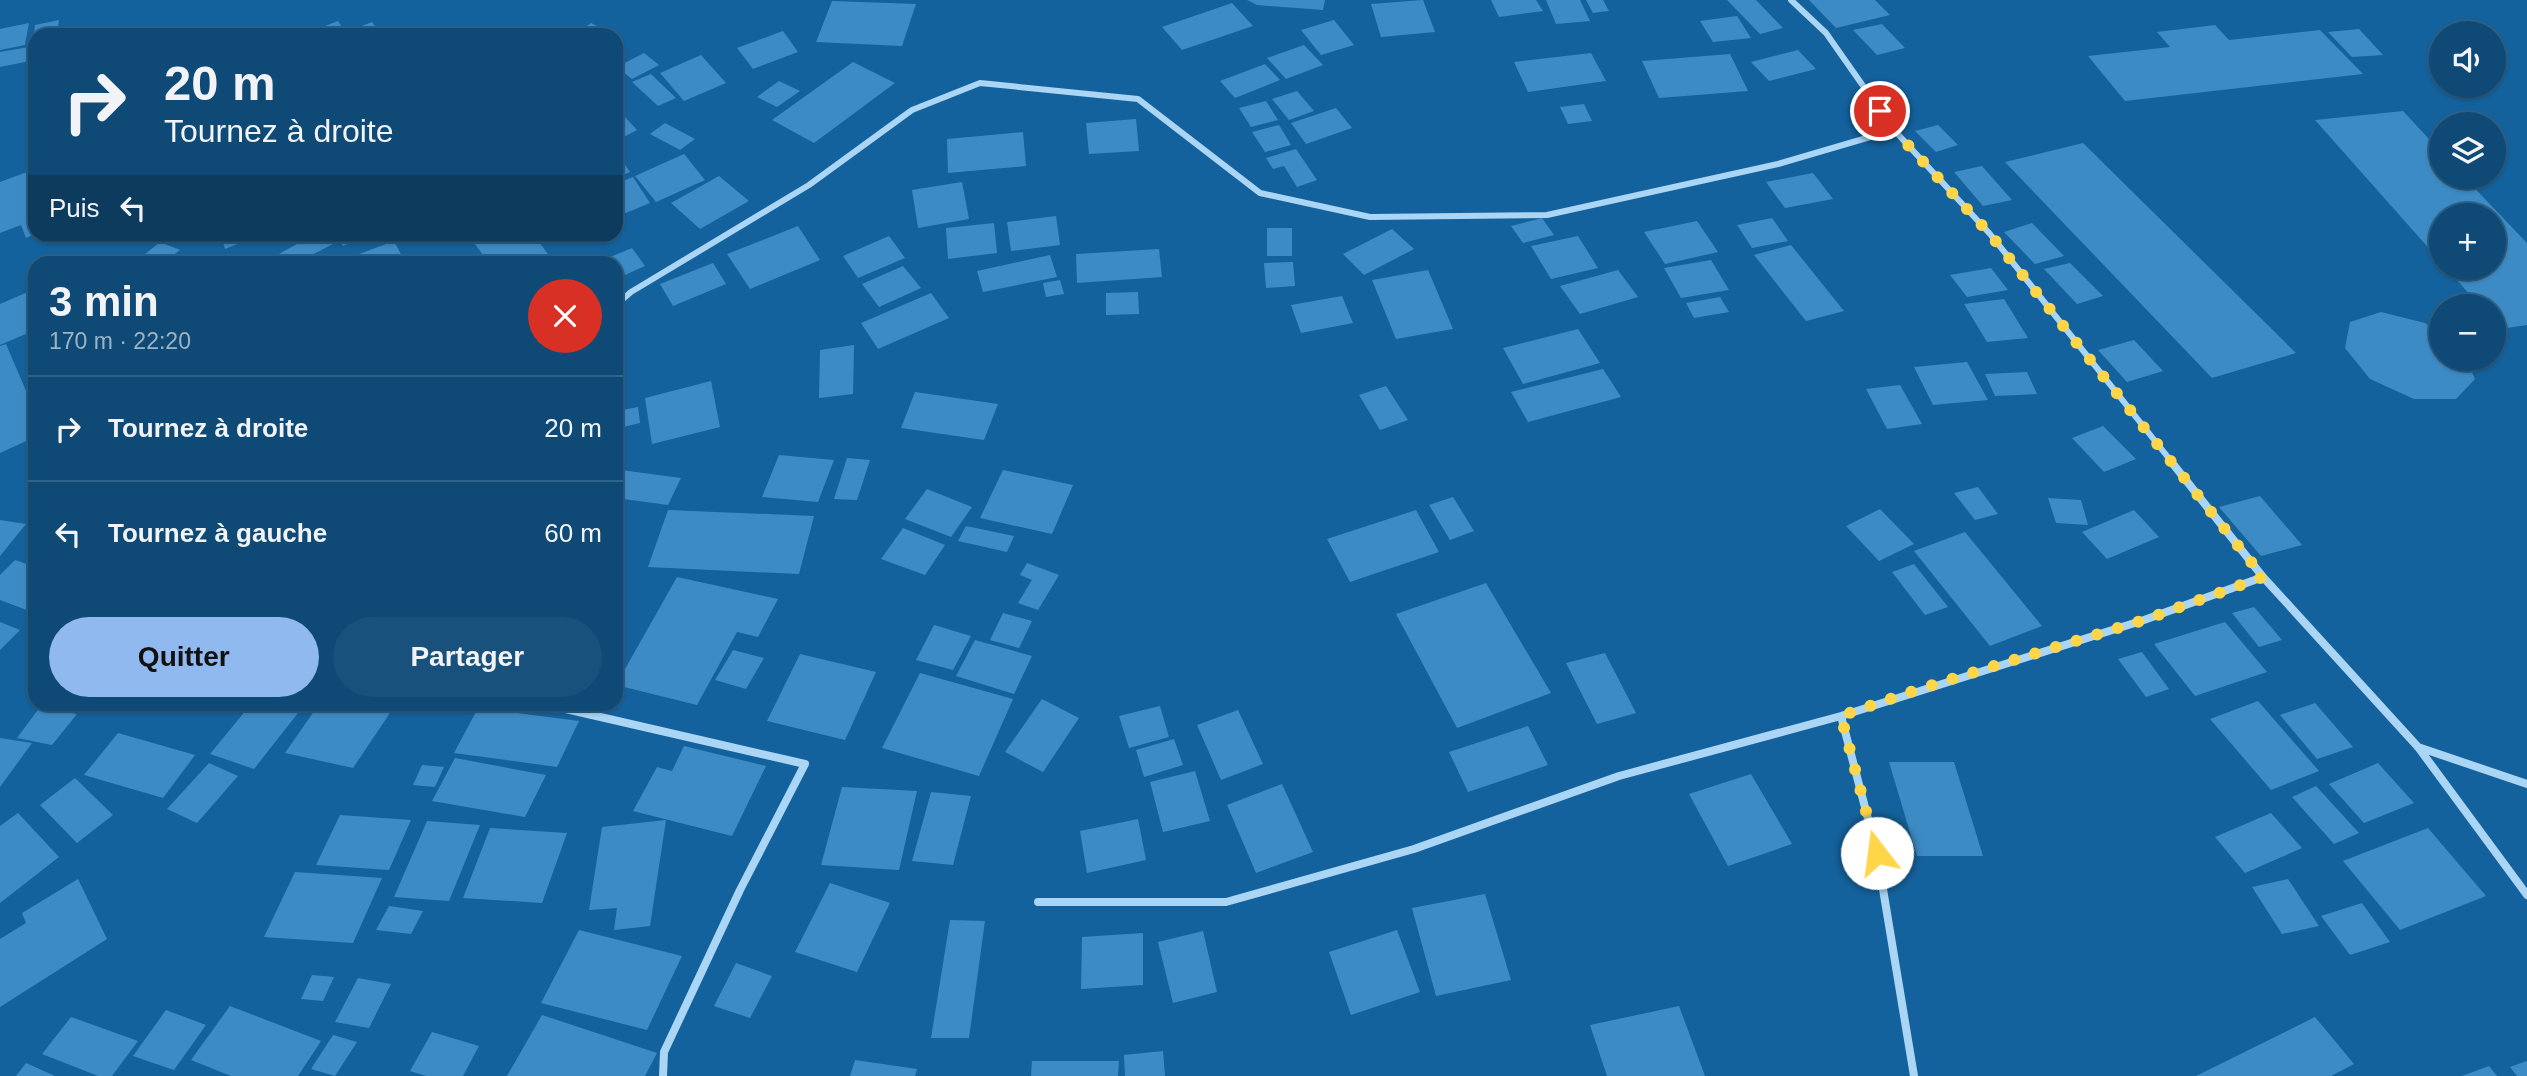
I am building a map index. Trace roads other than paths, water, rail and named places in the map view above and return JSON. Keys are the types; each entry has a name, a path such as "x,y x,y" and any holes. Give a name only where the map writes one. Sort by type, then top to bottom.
{"street":[{"path":"1791,0 1826,33 1894,130 1990,234 2263,577 2418,747 2527,895"},
{"path":"623,299 809,185 912,110 980,83 1138,99 1259,193 1370,217 1547,215 1778,164 1894,130"},
{"path":"1038,902 1226,902 1415,849 1619,776 1841,716 1916,690 2144,620 2263,577"},
{"path":"574,711 805,764 740,890 664,1052 663,1076"},
{"path":"1841,716 1877,853 1914,1076"},
{"path":"2418,747 2527,784"}]}
